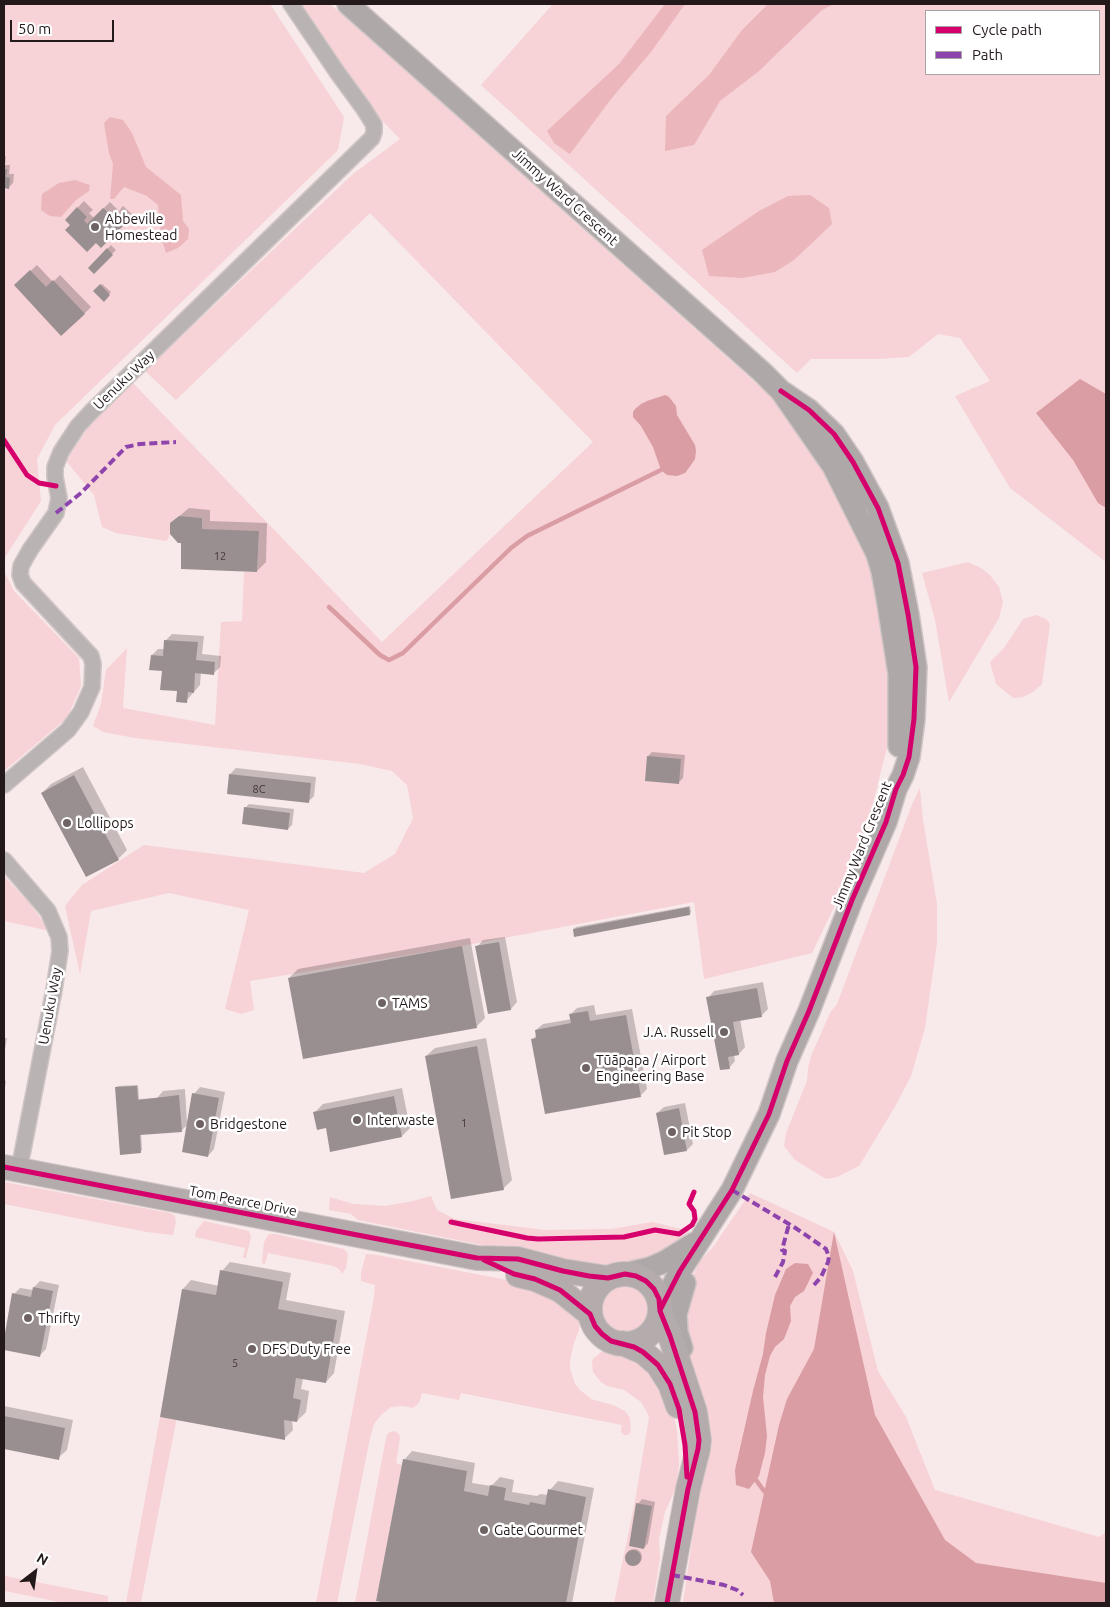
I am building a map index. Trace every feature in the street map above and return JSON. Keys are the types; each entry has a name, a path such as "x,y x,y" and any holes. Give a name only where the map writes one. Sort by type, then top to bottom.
{"main road":[{"name":"Tom Pearce Drive","path":"11,1168 477,1258 518,1259 563,1271 617,1276"},
{"name":"Tom Pearce Drive","path":"477,1258 514,1274 549,1284 572,1298 590,1314"},
{"path":"667,1603 688,1489 698,1449 699,1440 695,1412 660,1311 659,1299 654,1289 646,1281 636,1276 617,1276 599,1286 592,1296 590,1314 595,1326 602,1334 611,1341 634,1347 651,1359 664,1372 670,1384 682,1423 688,1489"},
{"path":"622,1343 633,1343 643,1339 652,1331 660,1311"}],"street":[{"name":"Uenuku Way","path":"4,785 68,730 84,706 92,687 93,664 91,656 23,583 20,576 21,566 56,513 59,498 55,467 60,452 78,426 90,413 372,138 374,125 291,4"},
{"name":"Jimmy Ward Crescent","path":"348,4 781,391 833,466 868,537 882,571 899,674 899,744 896,790 886,822 787,1060 769,1114 732,1190 680,1271 660,1311"},
{"name":"Uenuku Way","path":"4,860 48,911 58,937 60,951 52,1000 11,1168"},
{"name":"Jimmy Ward Crescent","path":"617,1276 650,1268 664,1262 700,1238"},
{"path":"695,1412 690,1378 678,1332 676,1314 700,1238"}],"shaded area":[{"path":"4,4 270,4 344,117 338,150 55,425 37,459 41,501 4,559"},
{"path":"297,4 330,4 786,410 840,489 868,560 886,639 889,678 889,739 865,835 812,953 704,979 694,902 462,946 250,981 254,1010 241,1014 225,1009 249,910 169,893 91,911 80,974 65,906 82,885 144,845 364,873 395,854 413,818 407,785 392,771 360,764 135,738 103,732 93,726 101,704 106,670 127,648 123,708 215,725 221,622 242,621 244,572 257,572 259,532 202,529 202,518 179,516 170,523 170,534 167,541 116,533 102,527 94,495 66,461 90,425 133,383 382,642 593,442 370,213 176,400 145,371 353,174 400,139 369,107"},
{"path":"553,4 1106,4 1106,562 1010,488 955,396 990,381 960,338 938,334 909,357 811,359 797,373 481,85"},
{"path":"665,4 685,4 651,52 611,99 570,154 554,143 547,131 619,64"},
{"path":"768,4 834,4 822,10 759,71 720,101 694,145 665,151 666,116 709,75 742,30"},
{"path":"110,117 123,120 132,133 146,167 181,195 183,221 189,229 188,239 178,248 166,253 161,237 158,205 147,196 124,187 114,199 110,199 113,164 109,153 104,123"},
{"path":"75,180 90,185 89,191 76,200 61,217 50,216 41,210 42,194 59,183"},
{"path":"810,195 829,208 832,224 794,260 775,272 742,278 709,276 702,250 759,211 788,196"},
{"path":"1080,379 1106,394 1106,508 1098,503 1073,460 1036,413"},
{"path":"665,395 676,406 677,415 695,445 696,451 695,459 685,473 677,476 667,475 661,470 653,447 641,426 633,417 633,412 641,404"},
{"path":"968,562 990,575 999,587 1003,602 999,618 949,702 935,620 922,573"},
{"path":"4,571 14,591 79,658 81,686 67,718 4,771"},
{"path":"1036,615 1046,619 1050,624 1042,684 1033,692 1023,697 1013,698 996,684 990,662 1004,648 1023,619"},
{"path":"920,788 923,820 937,904 937,943 925,1028 911,1076 896,1105 859,1166 837,1177 826,1179 795,1160 784,1146 786,1133 807,1081 811,1056 830,1013 837,1004 913,802"},
{"path":"4,876 30,904 50,931 4,921"},
{"path":"4,1182 170,1213 175,1216 176,1222 173,1235 147,1232 4,1204"},
{"path":"750,1193 834,1232 853,1271 878,1371 906,1417 935,1490 1099,1537 1106,1532 1106,1603 683,1603 704,1459 684,1350 689,1284 700,1261 713,1247"},
{"path":"431,1196 437,1210 455,1219 545,1230 612,1229 652,1222 690,1231 676,1246 635,1265 600,1271 358,1220 351,1214 329,1210 330,1197 353,1204 385,1206"},
{"path":"204,1221 249,1231 251,1237 246,1258 243,1258 245,1248 195,1237 196,1231"},
{"path":"834,1232 875,1415 945,1540 976,1563 1106,1583 1106,1603 774,1603 770,1581 751,1552 779,1425 787,1399 814,1349"},
{"path":"269,1234 344,1249 348,1254 346,1268 342,1274 334,1266 268,1253 265,1264 262,1263 264,1242"},
{"path":"366,1254 538,1286 580,1320 570,1361 570,1369 575,1384 591,1399 613,1405 625,1411 630,1418 631,1431 628,1435 624,1435 621,1432 622,1425 461,1393 459,1400 422,1393 419,1403 413,1408 403,1406 391,1407 374,1424 370,1438 337,1603 316,1603 374,1297 375,1285 361,1281"},
{"path":"795,1263 808,1264 813,1273 804,1291 795,1297 790,1306 791,1321 784,1339 775,1347 770,1356 765,1375 763,1397 767,1436 765,1453 759,1476 749,1489 736,1485 735,1470 775,1295 786,1269"},
{"path":"625,1283 635,1285 643,1290 648,1298 650,1308 648,1318 643,1326 635,1331 625,1333 615,1331 607,1326 602,1318 600,1308 602,1298 607,1290 615,1285"},
{"path":"612,1347 639,1356 673,1411 677,1431 679,1464 676,1487 665,1512 659,1539 660,1558 653,1603 614,1603 635,1501 649,1418 641,1402 624,1390 607,1386 593,1372 592,1361 594,1358 606,1348"},
{"path":"160,1417 176,1420 176,1422 141,1602 144,1603 126,1603"},
{"path":"394,1431 399,1434 400,1438 396,1463 402,1465 376,1601 386,1603 355,1603 386,1438 388,1433"},
{"path":"5,1576 108,1596 108,1603 64,1603 5,1591"}],"building":[{"path":"4,169 7,169 6,177 10,178 9,189 4,188"},
{"name":"Abbeville Homestead","path":"77,207 87,217 84,220 87,224 103,208 112,216 116,211 127,222 101,248 96,243 87,252 65,230 70,225 65,220"},
{"path":"107,248 113,255 94,274 88,268"},
{"path":"30,270 46,287 53,280 85,314 61,336 14,285"},
{"path":"100,284 110,295 104,302 93,291"},
{"path":"179,516 202,518 202,529 259,531 257,572 181,569 181,543 178,543 170,534 170,523"},
{"path":"164,640 198,642 196,660 215,662 214,675 195,673 194,693 188,692 187,703 176,702 177,691 160,690 162,671 149,670 151,655 163,656"},
{"path":"647,756 681,759 679,784 645,781"},
{"path":"229,774 311,783 309,803 227,794"},
{"path":"74,775 119,860 86,877 41,793"},
{"path":"244,807 290,813 288,830 242,824"},
{"path":"689,907 690,915 574,937 573,929"},
{"path":"499,942 511,1010 488,1014 475,946"},
{"name":"TAMS","path":"462,946 477,1028 303,1059 288,978"},
{"name":"J.A. Russell","path":"757,988 762,1017 733,1022 739,1055 728,1057 730,1069 720,1070 706,997"},
{"name":"Tūāpapa / Airport Engineering Base","path":"588,1011 590,1021 626,1015 641,1097 545,1114 531,1039 536,1038 535,1030 571,1023 569,1014"},
{"path":"477,1046 504,1190 451,1199 425,1056"},
{"path":"137,1086 138,1100 179,1095 182,1132 140,1135 141,1153 120,1155 115,1087"},
{"name":"Bridgestone","path":"192,1093 219,1098 208,1157 182,1152"},
{"name":"Interwaste","path":"394,1096 402,1137 330,1152 326,1128 317,1130 313,1112"},
{"name":"Pit Stop","path":"679,1108 687,1151 664,1155 656,1113"},
{"name":"DFS Duty Free","path":"220,1270 283,1282 278,1309 337,1320 326,1383 296,1378 293,1398 301,1400 297,1422 284,1420 285,1440 160,1417 182,1289 216,1295"},
{"name":"Thrifty","path":"33,1287 53,1291 40,1357 4,1350 4,1339 12,1293 31,1297"},
{"path":"4,1416 65,1428 59,1460 4,1449"},
{"name":"Gate Gourmet","path":"403,1459 467,1471 464,1491 488,1496 490,1485 506,1488 504,1500 529,1505 530,1502 545,1505 548,1489 586,1497 566,1603 386,1603 376,1601"},
{"path":"636,1503 652,1506 644,1549 629,1546"},
{"path":"630,1550 636,1550 641,1555 639,1564 630,1566 625,1561 625,1555"}],"waterway":[{"path":"329,607 380,655 389,660 403,653 511,548 527,536 661,470"},
{"path":"756,1480 764,1491"}],"marked path":[{"path":"56,513 81,493 126,447 140,444 176,442"},
{"path":"732,1190 794,1227 826,1249 829,1257 828,1262 821,1277 814,1285"},
{"path":"775,1277 783,1262 785,1251 782,1250 789,1224"},
{"path":"672,1575 724,1585 737,1590 743,1595"}],"cycle path":[{"path":"660,1310 680,1271 732,1190 769,1114 787,1061 809,1011 852,900 886,822 896,789 909,757 914,719 916,667 898,563 878,508 853,462 834,434 809,410 781,391"},
{"path":"4,440 27,475 39,483 56,486"},
{"path":"4,1167 477,1258 518,1259 589,1276 608,1278 625,1274 636,1276 646,1281 654,1289 659,1299 660,1311 695,1412 699,1440 667,1603"},
{"path":"451,1222 538,1239 624,1237 655,1230 679,1234 692,1225 695,1219 694,1211 689,1204 694,1192"},
{"path":"484,1260 514,1274 535,1279 560,1290 590,1314 595,1326 611,1341 634,1347 658,1365 670,1384 679,1409 685,1445 687,1477"}],"place":[{"name":"Abbeville Homestead","path":"95,227"},
{"name":"Lollipops","path":"67,823"},
{"name":"TAMS","path":"382,1003"},
{"name":"J.A. Russell","path":"724,1032"},
{"name":"Tūāpapa / Airport Engineering Base","path":"586,1068"},
{"name":"Interwaste","path":"357,1120"},
{"name":"Bridgestone","path":"200,1124"},
{"name":"Pit Stop","path":"672,1132"},
{"name":"Thrifty","path":"28,1318"},
{"name":"DFS Duty Free","path":"252,1349"},
{"name":"Gate Gourmet","path":"484,1530"}]}
